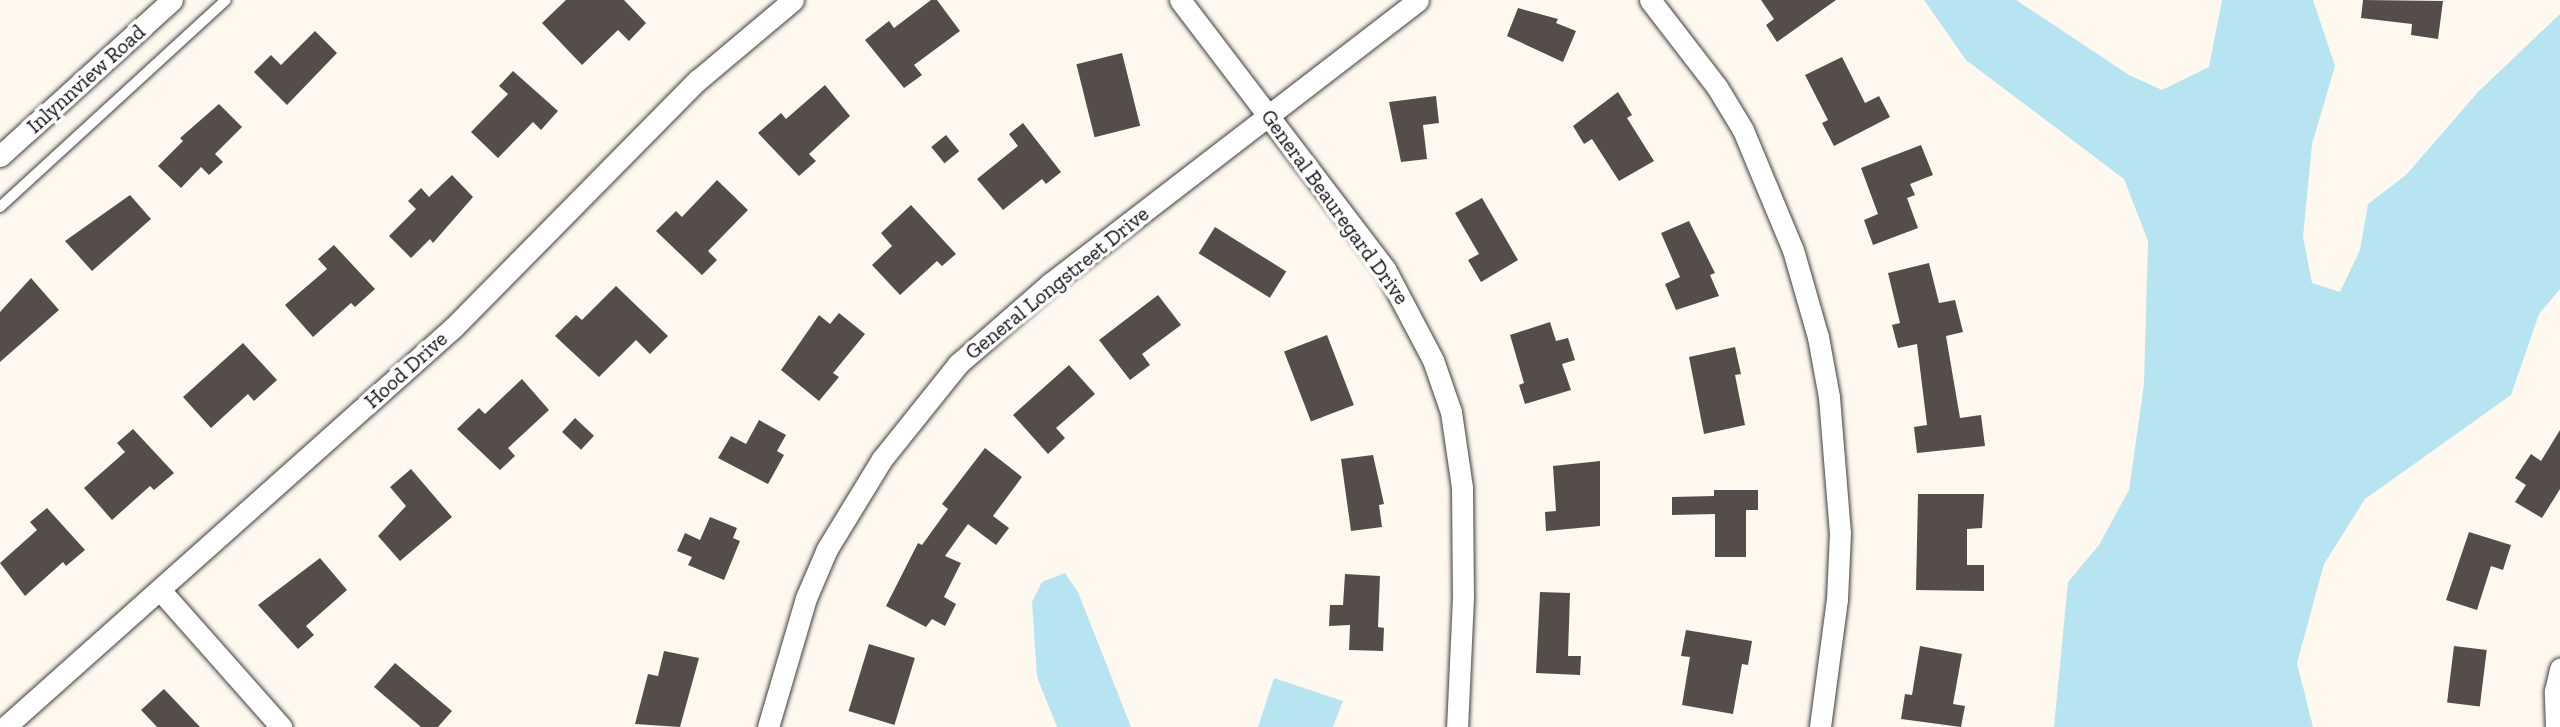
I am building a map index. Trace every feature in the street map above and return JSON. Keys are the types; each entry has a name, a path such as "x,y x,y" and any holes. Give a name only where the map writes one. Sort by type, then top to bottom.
{"street":[{"name":"Inlynnview Road","path":"0,156 172,0"},
{"name":"Hood Drive","path":"5,727 454,327 698,80 793,0"},
{"name":"General Beauregard Drive","path":"1180,0 1391,280 1433,360 1451,412 1462,487 1463,597 1457,727"},
{"name":"General Longstreet Drive","path":"768,727 806,598 827,549 882,459 958,364 1051,283 1418,0"},
{"path":"1650,0 1717,87 1742,130 1793,250 1818,337 1829,397 1840,533 1838,599 1820,727"},
{"path":"160,590 281,727"},
{"path":"2556,727 2555,691 2560,669"}],"lane":[{"path":"0,207 226,0"}],"water":[{"path":"1924,0 2016,0 2129,75 2162,90 2209,67 2222,0 2313,0 2335,66 2312,144 2303,237 2312,283 2340,292 2360,250 2368,204 2406,175 2478,92 2560,14 2560,289 2539,314 2511,395 2365,499 2324,564 2297,663 2313,727 2054,727 2068,582 2099,545 2129,490 2144,384 2148,241 2124,179 1966,60"},
{"path":"1065,573 1078,592 1131,727 1057,727 1037,677 1032,602 1042,582"},
{"path":"1274,678 1343,701 1333,727 1258,727"}],"building":[{"path":"566,0 624,0 646,23 629,41 618,30 582,65 542,23"},
{"path":"931,0 937,0 960,31 914,65 922,75 904,88 865,40 889,21 894,28"},
{"path":"1761,0 1836,0 1777,42 1766,25 1774,19"},
{"path":"2363,0 2443,1 2438,39 2411,35 2412,24 2361,18"},
{"path":"1518,8 1558,19 1556,23 1576,31 1563,62 1507,36"},
{"path":"315,31 337,53 287,105 254,72 271,55 281,65"},
{"path":"1122,53 1140,126 1095,137 1076,64"},
{"path":"1842,57 1865,103 1879,96 1890,117 1834,146 1822,123 1828,120 1805,75"},
{"path":"513,71 558,111 541,130 533,122 498,158 471,132 508,94 499,86"},
{"path":"825,85 850,116 809,154 816,161 799,176 758,133 781,113 786,119"},
{"path":"1618,92 1632,115 1627,118 1654,161 1619,181 1592,139 1584,144 1573,126"},
{"path":"1436,96 1439,123 1423,125 1427,159 1401,162 1389,102"},
{"path":"219,104 242,127 215,154 223,162 209,175 201,167 181,188 158,166 183,141 180,138"},
{"path":"1023,123 1061,172 1046,184 1042,179 1003,210 977,179 1018,146 1009,134"},
{"path":"946,135 959,151 944,163 931,147"},
{"path":"1921,145 1933,175 1910,184 1915,195 1907,198 1918,228 1873,245 1864,220 1878,214 1861,168"},
{"path":"452,175 473,197 433,243 430,239 411,258 389,236 416,209 408,201 421,188 429,197"},
{"path":"717,180 748,210 708,251 717,260 702,275 656,231 676,211 682,217"},
{"path":"130,195 151,219 92,271 65,241"},
{"path":"1482,198 1518,260 1481,282 1468,260 1479,254 1455,213"},
{"path":"911,205 956,254 942,266 937,261 900,295 872,265 892,246 881,233"},
{"path":"1689,221 1715,273 1710,275 1719,296 1676,310 1665,284 1680,277 1661,233"},
{"path":"1215,227 1286,272 1270,298 1199,253"},
{"path":"334,245 375,289 355,307 351,303 313,337 285,305 327,269 318,259"},
{"path":"1929,263 1939,303 1955,300 1963,332 1946,336 1960,418 1981,415 1985,446 1917,453 1914,427 1927,425 1917,344 1898,348 1892,325 1900,323 1888,273"},
{"path":"31,278 59,310 0,362 0,312"},
{"path":"616,286 668,336 650,354 636,340 599,377 555,336 576,315 582,320"},
{"path":"1158,295 1181,325 1142,354 1150,365 1130,380 1099,340"},
{"path":"839,313 865,334 833,373 839,377 819,401 781,370 819,315 830,324"},
{"path":"1550,322 1556,341 1568,338 1575,360 1562,364 1571,390 1525,404 1519,385 1524,383 1510,335"},
{"path":"1327,335 1354,405 1311,422 1284,351"},
{"path":"243,343 277,380 254,401 248,394 211,428 183,397"},
{"path":"1735,347 1741,374 1735,375 1745,425 1704,434 1689,357"},
{"path":"1069,365 1095,394 1056,428 1065,438 1048,454 1013,415"},
{"path":"522,379 549,410 508,448 515,456 500,470 457,429 479,408 485,414"},
{"path":"575,418 594,436 581,450 562,432"},
{"path":"759,420 786,435 777,451 784,455 768,484 718,458 731,436 746,444"},
{"path":"133,429 174,473 154,490 150,486 112,520 84,488 125,452 117,443"},
{"path":"2560,430 2560,489 2542,518 2515,502 2526,485 2515,478 2531,454 2541,461"},
{"path":"985,448 1022,477 993,516 1009,528 996,545 968,524 945,556 961,563 944,597 956,604 945,626 932,619 926,627 886,606 918,543 922,545 948,509 942,504"},
{"path":"1373,455 1384,504 1379,505 1382,527 1351,531 1341,459"},
{"path":"1600,461 1600,526 1546,531 1545,512 1556,511 1553,466"},
{"path":"411,469 452,517 400,561 378,536 406,506 390,487"},
{"path":"1714,490 1758,490 1758,510 1746,510 1746,557 1715,557 1715,514 1672,515 1672,497 1714,496"},
{"path":"1918,494 1984,494 1982,528 1967,529 1967,565 1984,565 1984,591 1916,590"},
{"path":"47,508 85,550 66,566 63,562 25,596 0,563 37,530 30,522"},
{"path":"710,517 737,528 733,538 740,541 724,580 688,565 692,557 677,551 685,533 700,540"},
{"path":"2469,532 2511,545 2503,570 2491,566 2477,610 2446,600"},
{"path":"320,558 347,590 306,626 314,635 298,649 258,605"},
{"path":"1345,574 1380,576 1378,627 1384,628 1383,651 1349,650 1350,625 1329,626 1330,605 1343,605"},
{"path":"1540,592 1570,593 1568,656 1581,656 1580,675 1536,673"},
{"path":"1686,630 1752,641 1748,665 1742,664 1733,714 1682,705 1690,657 1681,656"},
{"path":"869,644 915,658 894,725 849,711"},
{"path":"1920,646 1962,654 1953,704 1965,706 1961,727 1901,719 1905,694 1912,695"},
{"path":"2454,646 2487,650 2480,707 2447,703"},
{"path":"664,651 699,658 680,727 635,724 648,674 658,676"},
{"path":"395,663 452,711 438,727 421,727 374,687"},
{"path":"164,689 200,727 157,727 141,710"}]}
